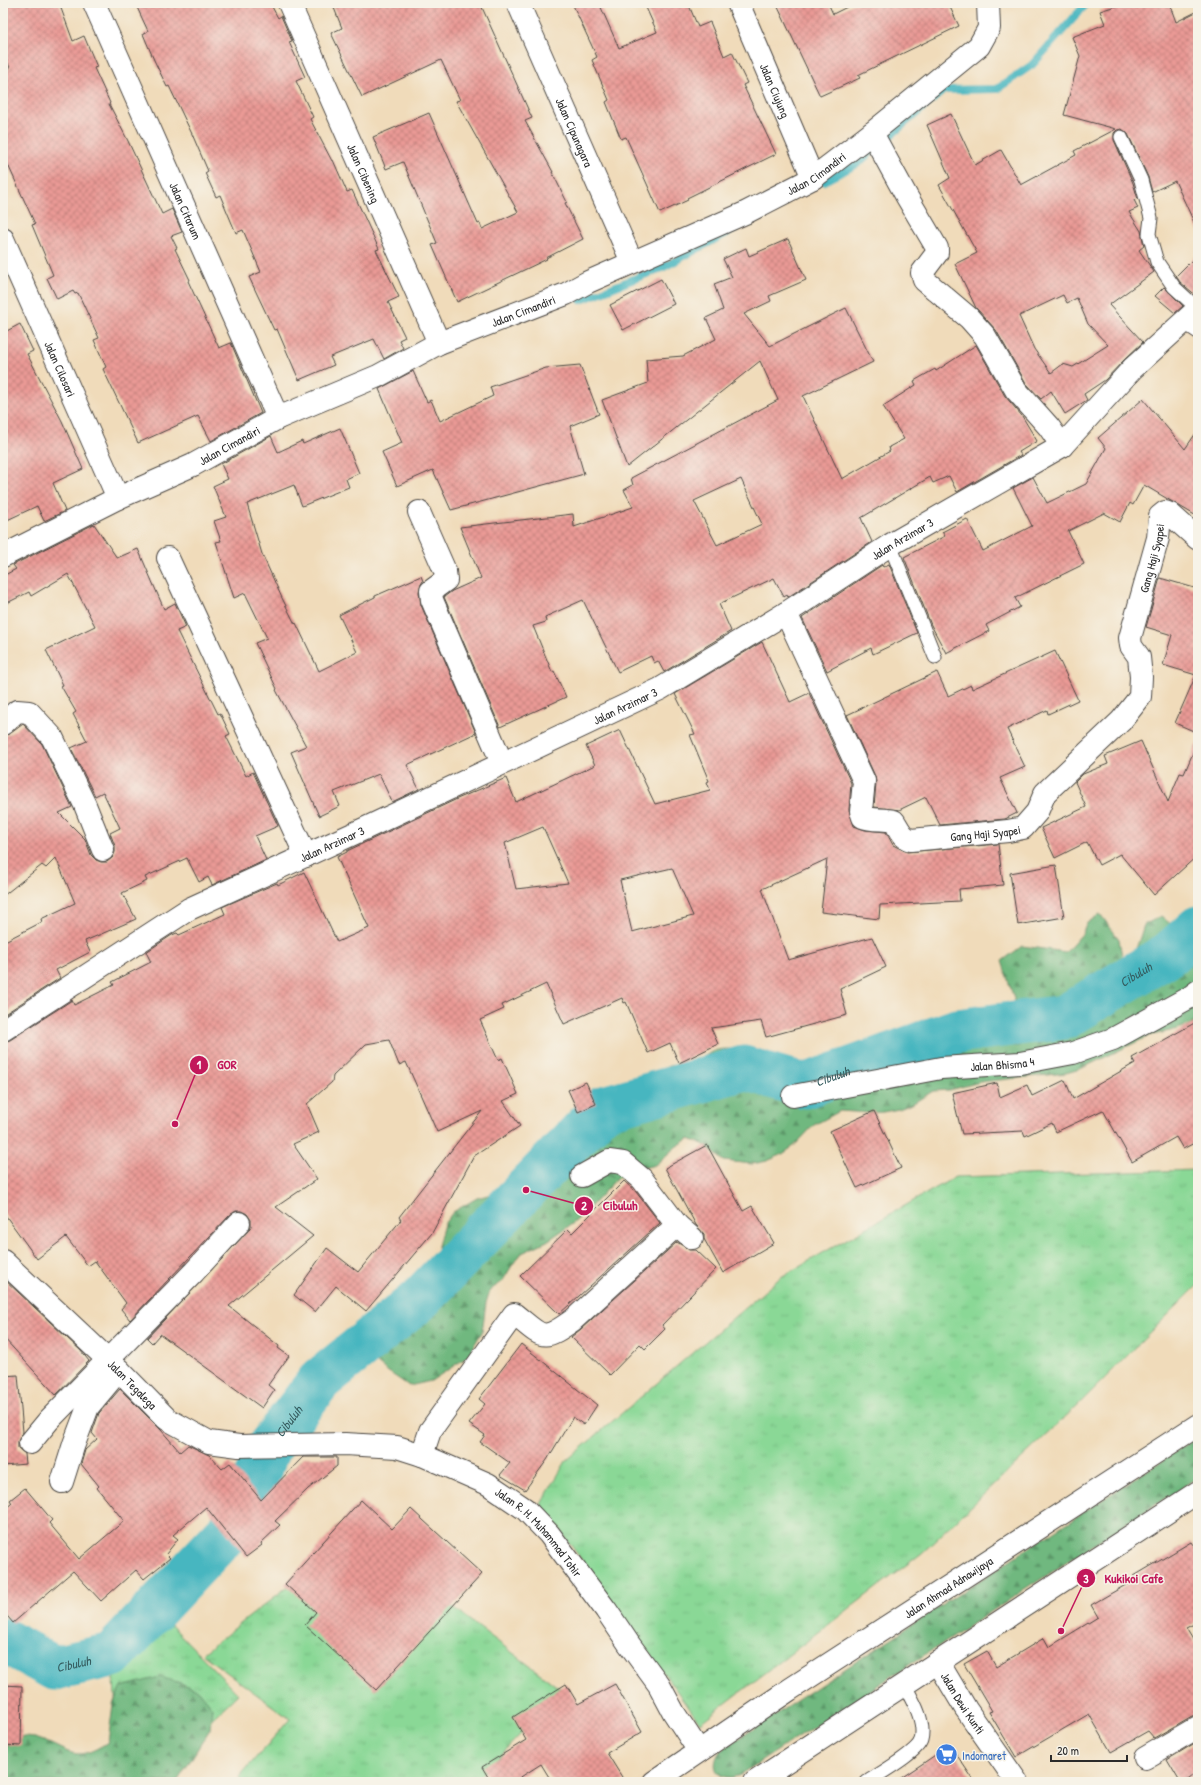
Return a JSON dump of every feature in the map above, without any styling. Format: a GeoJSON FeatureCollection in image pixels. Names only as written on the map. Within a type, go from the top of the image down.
{"type":"FeatureCollection","features":[{"type":"Feature","properties":{"kind":"street","name":"Jalan Citarum"},"geometry":{"type":"LineString","coordinates":[[94,3],[278,418]]}},
{"type":"Feature","properties":{"kind":"street","name":"Jalan Cibening"},"geometry":{"type":"LineString","coordinates":[[289,3],[439,343]]}},
{"type":"Feature","properties":{"kind":"street","name":"Jalan Cipunagara"},"geometry":{"type":"LineString","coordinates":[[518,3],[632,262]]}},
{"type":"Feature","properties":{"kind":"street","name":"Jalan Ciujung"},"geometry":{"type":"LineString","coordinates":[[738,3],[813,178]]}},
{"type":"Feature","properties":{"kind":"street","name":"Jalan Cimandiri"},"geometry":{"type":"LineString","coordinates":[[3,556],[118,498],[193,465],[278,418],[378,376],[439,343],[566,294],[632,262],[684,241],[738,216],[813,178],[875,137],[979,46],[989,28],[988,3]]}},
{"type":"Feature","properties":{"kind":"street"},"geometry":{"type":"LineString","coordinates":[[875,137],[907,197],[937,248],[937,253],[922,273],[924,280],[969,318],[985,336],[1016,390],[1049,426],[1062,446]]}},
{"type":"Feature","properties":{"kind":"street","name":"Jalan Cilosari"},"geometry":{"type":"LineString","coordinates":[[3,239],[118,498]]}},
{"type":"Feature","properties":{"kind":"street","name":"Jalan Arzimar 3"},"geometry":{"type":"LineString","coordinates":[[3,1030],[190,909],[306,856],[660,688],[786,612],[890,545],[1062,446],[1133,368],[1194,318]]}},
{"type":"Feature","properties":{"kind":"street"},"geometry":{"type":"LineString","coordinates":[[419,512],[445,572],[446,580],[431,591],[432,600],[502,763]]}},
{"type":"Feature","properties":{"kind":"street","name":"Gang Haji Syapei"},"geometry":{"type":"LineString","coordinates":[[786,612],[864,781],[861,811],[863,817],[870,820],[887,819],[894,821],[902,835],[911,840],[1008,831],[1023,828],[1037,812],[1045,793],[1121,721],[1140,697],[1141,677],[1139,657],[1131,646],[1130,638],[1158,538],[1160,516],[1165,512],[1170,514],[1198,539]]}},
{"type":"Feature","properties":{"kind":"street"},"geometry":{"type":"LineString","coordinates":[[168,558],[306,856]]}},
{"type":"Feature","properties":{"kind":"street"},"geometry":{"type":"LineString","coordinates":[[3,724],[17,711],[28,712],[52,737],[85,805],[103,850]]}},
{"type":"Feature","properties":{"kind":"street","name":"Jalan Bhisma 4"},"geometry":{"type":"LineString","coordinates":[[793,1096],[942,1068],[1020,1063],[1073,1053],[1113,1038],[1190,997],[1198,991]]}},
{"type":"Feature","properties":{"kind":"street"},"geometry":{"type":"LineString","coordinates":[[422,1455],[430,1431],[514,1314],[540,1334],[548,1336],[573,1320],[685,1232],[642,1179],[624,1163],[609,1161],[582,1176]]}},
{"type":"Feature","properties":{"kind":"street"},"geometry":{"type":"LineString","coordinates":[[30,1443],[49,1420],[113,1365],[239,1223]]}},
{"type":"Feature","properties":{"kind":"street","name":"Jalan Tegalega"},"geometry":{"type":"LineString","coordinates":[[3,1261],[113,1365],[167,1419],[209,1442],[239,1446],[292,1446]]}},
{"type":"Feature","properties":{"kind":"street"},"geometry":{"type":"LineString","coordinates":[[62,1482],[88,1407],[113,1365]]}},
{"type":"Feature","properties":{"kind":"street","name":"Jalan Ahmad Adnawijaya"},"geometry":{"type":"LineString","coordinates":[[654,1782],[789,1690],[1198,1425]]}},
{"type":"Feature","properties":{"kind":"street","name":"Jalan R. H. Muhammad Tohir"},"geometry":{"type":"LineString","coordinates":[[292,1446],[374,1445],[398,1447],[422,1455],[488,1484],[524,1509],[549,1534],[606,1610],[659,1685],[674,1713],[699,1751]]}},
{"type":"Feature","properties":{"kind":"street"},"geometry":{"type":"LineString","coordinates":[[770,1778],[904,1684],[1198,1492]]}},
{"type":"Feature","properties":{"kind":"street","name":"Jalan Dewi Kunti"},"geometry":{"type":"LineString","coordinates":[[938,1662],[970,1716],[1017,1782]]}},
{"type":"Feature","properties":{"kind":"street"},"geometry":{"type":"LineString","coordinates":[[1145,1758],[1198,1727]]}},
{"type":"Feature","properties":{"kind":"lane"},"geometry":{"type":"LineString","coordinates":[[1121,137],[1141,180],[1151,218],[1149,234],[1157,262],[1194,318]]}},
{"type":"Feature","properties":{"kind":"lane"},"geometry":{"type":"LineString","coordinates":[[890,545],[935,657]]}},
{"type":"Feature","properties":{"kind":"lane"},"geometry":{"type":"LineString","coordinates":[[867,1782],[911,1752],[921,1741],[922,1728],[918,1711],[904,1684]]}},
{"type":"Feature","properties":{"kind":"green space"},"geometry":{"type":"Polygon","coordinates":[[[1198,908],[1198,1022],[1178,1029],[1149,1036],[1080,1069],[1066,1073],[980,1082],[950,1090],[933,1091],[912,1104],[899,1109],[883,1112],[869,1113],[840,1111],[814,1125],[794,1146],[781,1155],[767,1161],[752,1164],[724,1161],[703,1144],[689,1139],[677,1146],[655,1165],[627,1172],[615,1180],[584,1214],[572,1224],[547,1241],[522,1253],[502,1282],[490,1290],[486,1303],[482,1332],[467,1357],[431,1381],[409,1386],[378,1364],[363,1345],[369,1333],[390,1315],[406,1293],[434,1260],[444,1224],[453,1212],[477,1198],[502,1191],[520,1167],[531,1159],[557,1147],[578,1129],[609,1096],[633,1083],[669,1066],[698,1063],[708,1054],[722,1049],[740,1050],[745,1079],[780,1093],[807,1082],[905,1065],[903,1039],[931,1040],[953,1037],[979,1050],[1016,1032],[1011,1018],[1014,999],[1002,961],[1022,946],[1066,952],[1082,934],[1087,923],[1100,914],[1119,939],[1126,979],[1144,925],[1161,916],[1173,926],[1190,916],[1198,908]]]}},
{"type":"Feature","properties":{"kind":"green space"},"geometry":{"type":"Polygon","coordinates":[[[1198,1170],[1198,1285],[1082,1401],[922,1553],[700,1723],[541,1504],[566,1461],[781,1277],[955,1177],[1198,1170]]]}},
{"type":"Feature","properties":{"kind":"green space"},"geometry":{"type":"Polygon","coordinates":[[[1198,1437],[1198,1477],[740,1775],[727,1777],[718,1773],[715,1763],[720,1751],[1198,1437]]]}},
{"type":"Feature","properties":{"kind":"green space"},"geometry":{"type":"Polygon","coordinates":[[[343,1543],[369,1544],[563,1691],[474,1782],[242,1782],[239,1777],[290,1719],[202,1654],[343,1543]]]}},
{"type":"Feature","properties":{"kind":"green space"},"geometry":{"type":"Polygon","coordinates":[[[169,1623],[238,1694],[153,1775],[3,1782],[118,1749],[114,1679],[169,1623]]]}},
{"type":"Feature","properties":{"kind":"green space"},"geometry":{"type":"Polygon","coordinates":[[[160,1677],[181,1683],[199,1691],[212,1707],[210,1729],[177,1782],[3,1782],[3,1747],[16,1736],[35,1738],[71,1753],[86,1753],[96,1749],[108,1742],[113,1704],[121,1687],[160,1677]]]}},
{"type":"Feature","properties":{"kind":"building"},"geometry":{"type":"Polygon","coordinates":[[[3,3],[59,3],[73,41],[84,36],[97,67],[94,68],[110,103],[109,104],[162,214],[172,209],[182,232],[171,236],[177,248],[175,249],[190,280],[188,281],[219,348],[231,343],[261,413],[211,441],[198,416],[138,443],[103,369],[106,367],[94,340],[99,338],[78,293],[75,294],[73,291],[57,299],[47,278],[53,275],[32,225],[35,224],[3,154],[3,71],[10,68],[3,51],[3,3]]]}},
{"type":"Feature","properties":{"kind":"building"},"geometry":{"type":"Polygon","coordinates":[[[135,3],[270,3],[278,18],[281,16],[292,41],[289,42],[305,77],[296,81],[313,117],[310,119],[332,161],[333,160],[347,192],[352,190],[379,249],[376,250],[399,297],[388,302],[405,337],[399,340],[403,348],[384,359],[374,339],[330,357],[334,365],[299,380],[277,329],[274,330],[249,277],[261,272],[243,230],[236,233],[220,195],[216,197],[205,173],[208,171],[192,134],[169,86],[167,87],[143,34],[148,31],[135,3]]]}},
{"type":"Feature","properties":{"kind":"building"},"geometry":{"type":"Polygon","coordinates":[[[332,3],[480,3],[532,118],[525,121],[553,172],[567,202],[565,203],[583,239],[546,258],[547,259],[457,302],[432,245],[437,243],[403,162],[386,169],[373,137],[429,113],[478,224],[480,223],[482,229],[518,212],[456,101],[460,100],[441,60],[362,97],[331,33],[342,28],[332,3]]]}},
{"type":"Feature","properties":{"kind":"building"},"geometry":{"type":"Polygon","coordinates":[[[572,3],[599,3],[619,48],[657,32],[644,3],[688,3],[698,27],[710,22],[724,56],[732,52],[747,83],[743,85],[776,154],[660,213],[626,137],[621,139],[606,102],[609,100],[592,60],[597,57],[572,3]]]}},
{"type":"Feature","properties":{"kind":"building"},"geometry":{"type":"Polygon","coordinates":[[[776,3],[828,3],[833,14],[855,3],[948,3],[959,26],[858,75],[860,78],[820,96],[776,3]]]}},
{"type":"Feature","properties":{"kind":"building"},"geometry":{"type":"Polygon","coordinates":[[[1125,3],[1169,3],[1176,22],[1198,11],[1198,231],[1175,181],[1152,192],[1148,177],[1128,134],[1122,129],[1117,130],[1114,133],[1114,140],[1133,183],[1138,199],[1134,200],[1138,208],[1129,212],[1141,231],[1144,246],[1139,250],[1154,272],[1109,305],[1143,342],[1105,380],[1084,394],[1087,400],[1065,414],[1051,391],[1041,399],[1026,383],[996,330],[976,308],[955,264],[977,253],[939,185],[950,178],[927,125],[951,114],[975,165],[1001,150],[1021,185],[1076,155],[1074,151],[1116,129],[1064,115],[1080,56],[1072,37],[1105,24],[1100,11],[1125,3]],[[1063,295],[1019,316],[1034,349],[1051,373],[1063,364],[1073,367],[1108,345],[1088,324],[1077,298],[1067,303],[1063,295]]]}},
{"type":"Feature","properties":{"kind":"building"},"geometry":{"type":"Polygon","coordinates":[[[788,239],[806,280],[769,296],[771,301],[744,314],[770,346],[846,308],[873,362],[803,396],[842,479],[890,451],[889,447],[904,439],[883,406],[916,385],[914,381],[935,369],[936,371],[976,345],[1005,396],[1022,416],[1037,441],[1019,452],[1021,455],[957,492],[949,476],[933,483],[930,477],[861,518],[872,542],[788,597],[787,595],[784,597],[774,578],[719,604],[731,631],[664,672],[658,661],[654,663],[651,656],[618,672],[583,600],[545,617],[546,622],[533,626],[552,672],[554,671],[566,697],[500,727],[444,597],[452,591],[481,578],[460,527],[573,514],[574,527],[633,507],[624,490],[633,485],[631,478],[778,400],[760,361],[627,467],[602,400],[648,383],[646,359],[683,356],[716,339],[706,318],[723,310],[714,284],[732,277],[723,259],[746,248],[749,256],[788,239]],[[741,479],[694,501],[717,545],[762,524],[741,479]]]}},
{"type":"Feature","properties":{"kind":"building"},"geometry":{"type":"Polygon","coordinates":[[[1198,254],[1198,297],[1180,282],[1176,276],[1198,254]]]}},
{"type":"Feature","properties":{"kind":"building"},"geometry":{"type":"Polygon","coordinates":[[[661,279],[674,304],[623,330],[610,305],[661,279]]]}},
{"type":"Feature","properties":{"kind":"building"},"geometry":{"type":"Polygon","coordinates":[[[1164,287],[1183,306],[1175,313],[1155,296],[1164,287]]]}},
{"type":"Feature","properties":{"kind":"building"},"geometry":{"type":"Polygon","coordinates":[[[20,324],[33,351],[27,354],[62,421],[83,469],[53,483],[65,511],[44,521],[37,506],[3,522],[3,333],[20,324]]]}},
{"type":"Feature","properties":{"kind":"building"},"geometry":{"type":"Polygon","coordinates":[[[580,365],[599,414],[570,426],[584,474],[451,510],[433,470],[397,486],[382,452],[402,443],[379,389],[413,371],[427,402],[431,400],[440,421],[493,396],[490,387],[546,368],[580,365]]]}},
{"type":"Feature","properties":{"kind":"building"},"geometry":{"type":"Polygon","coordinates":[[[1143,399],[1185,449],[1198,430],[1198,517],[1144,485],[1133,505],[1130,503],[1120,522],[1104,513],[1068,531],[1084,564],[1015,598],[1020,607],[986,625],[989,631],[946,653],[931,625],[904,557],[945,536],[942,532],[967,519],[983,551],[1032,526],[1013,488],[1033,477],[1047,503],[1086,484],[1106,448],[1098,438],[1143,399]]]}},
{"type":"Feature","properties":{"kind":"building"},"geometry":{"type":"Polygon","coordinates":[[[340,428],[359,473],[346,479],[349,487],[302,506],[294,485],[247,504],[262,554],[282,598],[319,671],[357,652],[339,615],[375,596],[421,576],[423,581],[419,592],[421,605],[476,733],[407,765],[419,789],[392,802],[379,774],[334,792],[340,806],[319,816],[291,752],[306,746],[276,690],[277,689],[255,643],[267,638],[245,593],[234,598],[216,542],[221,541],[214,521],[226,517],[213,486],[228,479],[221,464],[271,436],[278,452],[302,441],[303,444],[340,428]]]}},
{"type":"Feature","properties":{"kind":"building"},"geometry":{"type":"Polygon","coordinates":[[[94,524],[117,558],[138,549],[164,609],[175,603],[186,627],[177,631],[218,714],[220,713],[230,734],[226,736],[246,776],[253,772],[278,826],[255,836],[266,860],[212,885],[208,877],[199,882],[187,858],[145,877],[147,881],[122,893],[136,919],[85,941],[90,952],[56,970],[60,978],[3,1015],[3,942],[42,922],[41,919],[75,903],[56,858],[46,868],[42,865],[3,896],[3,736],[11,733],[23,724],[42,744],[72,807],[59,813],[85,839],[91,855],[96,860],[107,862],[113,857],[115,846],[110,833],[120,828],[103,792],[95,796],[71,748],[87,741],[73,714],[76,712],[61,686],[63,685],[46,650],[95,626],[68,574],[31,596],[29,592],[3,605],[3,576],[16,569],[13,565],[94,524]]]}},
{"type":"Feature","properties":{"kind":"building"},"geometry":{"type":"Polygon","coordinates":[[[889,564],[917,633],[873,654],[871,648],[827,671],[802,618],[882,565],[883,567],[889,564]]]}},
{"type":"Feature","properties":{"kind":"building"},"geometry":{"type":"Polygon","coordinates":[[[1160,578],[1198,589],[1198,733],[1175,723],[1196,675],[1163,665],[1172,635],[1146,627],[1160,578]]]}},
{"type":"Feature","properties":{"kind":"building"},"geometry":{"type":"Polygon","coordinates":[[[762,642],[790,702],[809,693],[851,783],[849,810],[854,826],[865,830],[886,832],[893,845],[907,852],[998,844],[1003,885],[959,889],[960,901],[880,905],[879,919],[821,912],[827,859],[762,889],[788,960],[872,937],[886,967],[840,989],[847,1015],[766,1037],[761,1021],[711,1028],[718,1044],[679,1063],[670,1043],[648,1053],[626,1002],[624,1003],[622,998],[564,1024],[546,984],[502,1005],[504,1009],[480,1020],[498,1060],[502,1058],[518,1094],[503,1101],[520,1126],[474,1156],[432,1233],[366,1311],[336,1286],[315,1312],[294,1295],[327,1248],[358,1272],[401,1220],[399,1217],[482,1111],[437,1132],[406,1062],[399,1065],[389,1040],[366,1044],[333,1076],[332,1082],[307,1104],[319,1132],[293,1144],[317,1179],[276,1207],[313,1236],[229,1306],[279,1346],[278,1348],[289,1356],[268,1385],[274,1390],[262,1408],[160,1334],[152,1343],[147,1338],[248,1231],[251,1226],[251,1220],[247,1214],[241,1211],[236,1211],[230,1215],[130,1320],[121,1309],[126,1303],[95,1261],[88,1266],[66,1237],[37,1259],[3,1212],[3,1042],[10,1040],[72,1000],[74,1005],[114,985],[112,982],[151,962],[146,952],[172,935],[177,933],[179,935],[225,914],[222,907],[277,883],[278,885],[304,872],[337,942],[369,928],[337,857],[457,799],[506,778],[516,802],[595,765],[586,746],[620,730],[655,804],[710,790],[707,782],[709,781],[690,735],[695,734],[675,694],[762,642]],[[543,827],[505,843],[516,889],[568,883],[543,827]],[[672,868],[620,880],[632,932],[693,916],[672,868]]]}},
{"type":"Feature","properties":{"kind":"building"},"geometry":{"type":"Polygon","coordinates":[[[1055,651],[1078,700],[1048,714],[1047,710],[1007,729],[1025,767],[1000,778],[1017,813],[1005,819],[940,825],[926,797],[899,810],[874,807],[875,776],[847,715],[937,672],[948,696],[971,685],[972,689],[1055,651]]]}},
{"type":"Feature","properties":{"kind":"building"},"geometry":{"type":"Polygon","coordinates":[[[1141,741],[1168,802],[1180,773],[1184,774],[1198,741],[1198,855],[1154,895],[1120,854],[1099,865],[1087,842],[1055,858],[1041,828],[1086,807],[1075,782],[1083,774],[1108,764],[1105,756],[1141,741]]]}},
{"type":"Feature","properties":{"kind":"building"},"geometry":{"type":"Polygon","coordinates":[[[1056,865],[1064,917],[1018,925],[1010,873],[1056,865]]]}},
{"type":"Feature","properties":{"kind":"building"},"geometry":{"type":"Polygon","coordinates":[[[1198,1021],[1198,1141],[1183,1149],[1176,1137],[1132,1162],[1103,1110],[1056,1132],[1052,1123],[1025,1136],[1023,1131],[962,1134],[952,1093],[997,1083],[1000,1097],[1027,1085],[1032,1096],[1065,1080],[1073,1099],[1135,1063],[1132,1058],[1198,1021]]]}},
{"type":"Feature","properties":{"kind":"building"},"geometry":{"type":"Polygon","coordinates":[[[586,1082],[596,1104],[578,1112],[568,1090],[586,1082]]]}},
{"type":"Feature","properties":{"kind":"building"},"geometry":{"type":"Polygon","coordinates":[[[874,1111],[901,1168],[857,1188],[830,1131],[874,1111]]]}},
{"type":"Feature","properties":{"kind":"building"},"geometry":{"type":"Polygon","coordinates":[[[707,1145],[743,1211],[752,1206],[774,1243],[723,1273],[704,1239],[704,1234],[696,1225],[665,1168],[707,1145]]]}},
{"type":"Feature","properties":{"kind":"building"},"geometry":{"type":"Polygon","coordinates":[[[624,1181],[636,1192],[660,1223],[559,1314],[520,1276],[568,1229],[572,1233],[624,1181]]]}},
{"type":"Feature","properties":{"kind":"building"},"geometry":{"type":"Polygon","coordinates":[[[677,1242],[689,1250],[696,1250],[716,1269],[662,1325],[665,1329],[645,1349],[640,1344],[610,1375],[571,1337],[677,1242]]]}},
{"type":"Feature","properties":{"kind":"building"},"geometry":{"type":"Polygon","coordinates":[[[3,1278],[81,1351],[89,1361],[56,1395],[3,1337],[3,1278]]]}},
{"type":"Feature","properties":{"kind":"building"},"geometry":{"type":"Polygon","coordinates":[[[521,1344],[597,1405],[584,1425],[573,1417],[547,1460],[525,1490],[500,1475],[510,1463],[480,1442],[485,1435],[469,1424],[485,1404],[479,1399],[521,1344]]]}},
{"type":"Feature","properties":{"kind":"building"},"geometry":{"type":"Polygon","coordinates":[[[18,1375],[23,1432],[18,1441],[18,1448],[25,1454],[26,1464],[3,1466],[3,1376],[18,1375]]]}},
{"type":"Feature","properties":{"kind":"building"},"geometry":{"type":"Polygon","coordinates":[[[120,1389],[161,1430],[180,1452],[188,1445],[209,1455],[222,1469],[230,1463],[261,1500],[303,1457],[337,1457],[337,1466],[308,1489],[275,1521],[280,1525],[261,1543],[262,1545],[246,1557],[206,1507],[173,1535],[178,1539],[166,1554],[170,1558],[144,1579],[136,1570],[101,1601],[73,1571],[13,1623],[3,1611],[3,1511],[12,1503],[10,1500],[25,1488],[52,1520],[49,1523],[79,1559],[124,1521],[97,1488],[99,1486],[81,1464],[85,1450],[97,1439],[92,1433],[99,1413],[120,1389]]]}},
{"type":"Feature","properties":{"kind":"building"},"geometry":{"type":"Polygon","coordinates":[[[361,1500],[392,1529],[411,1509],[482,1574],[376,1690],[305,1625],[316,1612],[285,1584],[361,1500]]]}},
{"type":"Feature","properties":{"kind":"building"},"geometry":{"type":"Polygon","coordinates":[[[1191,1542],[1198,1552],[1198,1622],[1186,1628],[1198,1648],[1198,1715],[1192,1716],[1154,1738],[1148,1731],[1111,1752],[1089,1714],[1016,1757],[989,1712],[992,1711],[964,1664],[987,1651],[996,1667],[1044,1638],[1049,1647],[1098,1617],[1091,1605],[1136,1579],[1134,1576],[1191,1542]]]}},
{"type":"Feature","properties":{"kind":"building"},"geometry":{"type":"Polygon","coordinates":[[[566,1684],[578,1704],[615,1684],[642,1732],[607,1753],[625,1782],[552,1782],[541,1764],[513,1782],[491,1782],[482,1767],[526,1740],[513,1717],[566,1684]]]}},
{"type":"Feature","properties":{"kind":"building"},"geometry":{"type":"Polygon","coordinates":[[[3,1685],[22,1686],[21,1746],[3,1745],[3,1685]]]}},
{"type":"Feature","properties":{"kind":"building"},"geometry":{"type":"Polygon","coordinates":[[[1198,1741],[1198,1771],[1184,1782],[1180,1782],[1167,1760],[1198,1741]]]}},
{"type":"Feature","properties":{"kind":"building","name":"Indomaret"},"geometry":{"type":"Polygon","coordinates":[[[950,1745],[975,1782],[895,1782],[922,1764],[950,1745]]]}},
{"type":"Feature","properties":{"kind":"waterway"},"geometry":{"type":"LineString","coordinates":[[824,181],[857,164],[944,90],[997,89],[1032,65],[1087,3]]}},
{"type":"Feature","properties":{"kind":"waterway"},"geometry":{"type":"LineString","coordinates":[[581,300],[664,267],[736,228]]}},
{"type":"Feature","properties":{"kind":"waterway","name":"Cibuluh"},"geometry":{"type":"LineString","coordinates":[[3,1640],[54,1668],[112,1655],[237,1522],[269,1447],[320,1380],[418,1301],[604,1108],[744,1068],[805,1086],[957,1031],[1065,1017],[1169,954],[1198,928]]}},
{"type":"Feature","properties":{"kind":"place","name":"GOR"},"geometry":{"type":"Point","coordinates":[175,1124]}},
{"type":"Feature","properties":{"kind":"place","name":"Cibuluh"},"geometry":{"type":"Point","coordinates":[526,1190]}},
{"type":"Feature","properties":{"kind":"place","name":"Kukikoi Cafe"},"geometry":{"type":"Point","coordinates":[1061,1631]}},
{"type":"Feature","properties":{"kind":"place","name":"Indomaret"},"geometry":{"type":"Point","coordinates":[946,1755]}}]}
